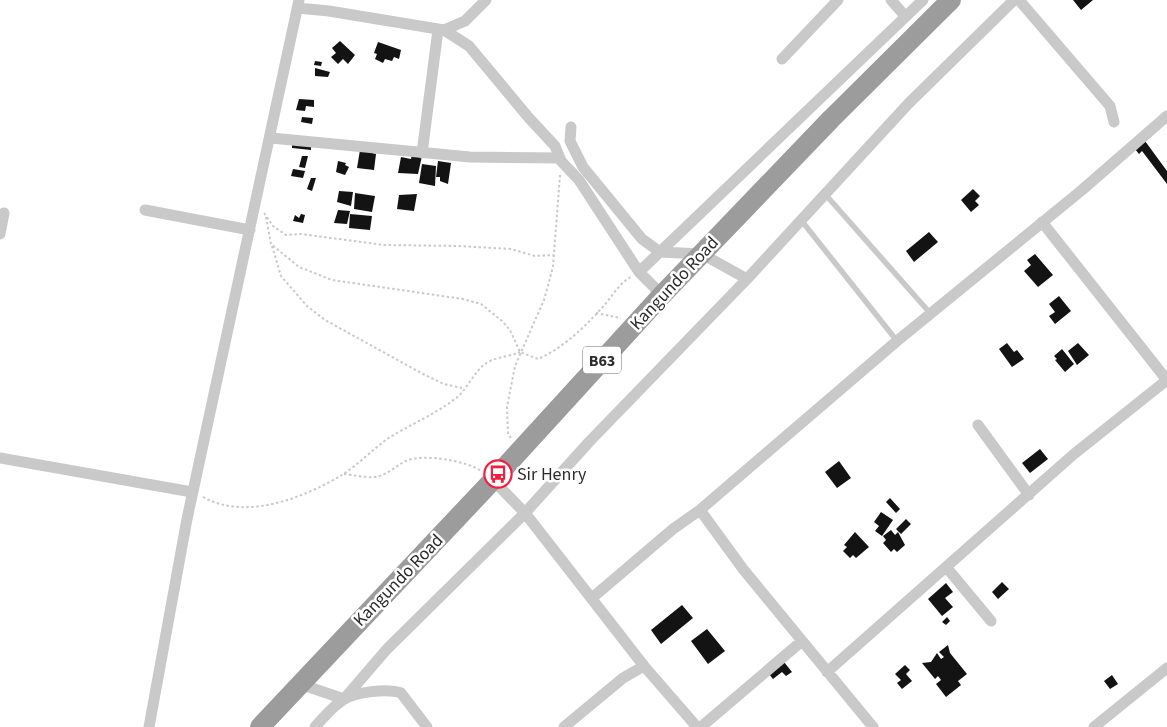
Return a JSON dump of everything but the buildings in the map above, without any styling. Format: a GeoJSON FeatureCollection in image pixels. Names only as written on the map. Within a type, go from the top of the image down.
{"type":"FeatureCollection","features":[{"type":"Feature","properties":{"kind":"highway","name":"Kangundo Road"},"geometry":{"type":"LineString","coordinates":[[260,727],[520,451],[662,295],[838,112],[951,0]]}},
{"type":"Feature","properties":{"kind":"street"},"geometry":{"type":"LineString","coordinates":[[441,30],[464,21],[486,0]]}},
{"type":"Feature","properties":{"kind":"street"},"geometry":{"type":"LineString","coordinates":[[782,59],[838,0]]}},
{"type":"Feature","properties":{"kind":"street"},"geometry":{"type":"LineString","coordinates":[[891,0],[904,16]]}},
{"type":"Feature","properties":{"kind":"street"},"geometry":{"type":"LineString","coordinates":[[639,272],[922,0]]}},
{"type":"Feature","properties":{"kind":"street"},"geometry":{"type":"LineString","coordinates":[[317,726],[344,699],[387,649],[525,513],[588,442],[747,278],[909,103],[1014,0]]}},
{"type":"Feature","properties":{"kind":"street"},"geometry":{"type":"LineString","coordinates":[[1019,0],[1110,106],[1114,122]]}},
{"type":"Feature","properties":{"kind":"street"},"geometry":{"type":"LineString","coordinates":[[149,727],[192,492],[298,4],[441,30],[474,51],[554,146],[560,159],[579,180],[639,272],[662,295]]}},
{"type":"Feature","properties":{"kind":"street"},"geometry":{"type":"LineString","coordinates":[[422,154],[441,30]]}},
{"type":"Feature","properties":{"kind":"street"},"geometry":{"type":"LineString","coordinates":[[592,598],[673,529],[700,510],[896,341],[1042,222],[1167,116]]}},
{"type":"Feature","properties":{"kind":"street"},"geometry":{"type":"LineString","coordinates":[[571,127],[570,141],[583,167],[625,221],[642,239],[660,252],[702,254],[747,278]]}},
{"type":"Feature","properties":{"kind":"street"},"geometry":{"type":"LineString","coordinates":[[270,138],[470,158],[560,159]]}},
{"type":"Feature","properties":{"kind":"street"},"geometry":{"type":"LineString","coordinates":[[145,210],[250,230]]}},
{"type":"Feature","properties":{"kind":"street"},"geometry":{"type":"LineString","coordinates":[[0,234],[4,213]]}},
{"type":"Feature","properties":{"kind":"street"},"geometry":{"type":"LineString","coordinates":[[827,672],[1074,454],[1167,380],[1042,222]]}},
{"type":"Feature","properties":{"kind":"street"},"geometry":{"type":"LineString","coordinates":[[978,425],[1029,495]]}},
{"type":"Feature","properties":{"kind":"street"},"geometry":{"type":"LineString","coordinates":[[0,458],[192,492]]}},
{"type":"Feature","properties":{"kind":"street"},"geometry":{"type":"LineString","coordinates":[[493,480],[525,513],[644,666],[697,727]]}},
{"type":"Feature","properties":{"kind":"street"},"geometry":{"type":"LineString","coordinates":[[700,510],[743,569],[872,727]]}},
{"type":"Feature","properties":{"kind":"street"},"geometry":{"type":"LineString","coordinates":[[947,568],[991,620]]}},
{"type":"Feature","properties":{"kind":"street"},"geometry":{"type":"LineString","coordinates":[[701,727],[802,641]]}},
{"type":"Feature","properties":{"kind":"street"},"geometry":{"type":"LineString","coordinates":[[564,727],[623,678],[644,666]]}},
{"type":"Feature","properties":{"kind":"street"},"geometry":{"type":"LineString","coordinates":[[1094,727],[1167,668]]}},
{"type":"Feature","properties":{"kind":"street"},"geometry":{"type":"LineString","coordinates":[[300,684],[344,699],[370,692],[395,691],[401,693],[427,727]]}},
{"type":"Feature","properties":{"kind":"lane"},"geometry":{"type":"LineString","coordinates":[[825,194],[930,313]]}},
{"type":"Feature","properties":{"kind":"lane"},"geometry":{"type":"LineString","coordinates":[[800,220],[896,341]]}},
{"type":"Feature","properties":{"kind":"path"},"geometry":{"type":"LineString","coordinates":[[520,451],[508,434],[507,418],[515,366],[544,300],[554,255],[560,159]]}},
{"type":"Feature","properties":{"kind":"path"},"geometry":{"type":"LineString","coordinates":[[263,211],[273,226],[286,235],[301,234],[384,245],[511,249],[535,256],[554,255]]}},
{"type":"Feature","properties":{"kind":"path"},"geometry":{"type":"LineString","coordinates":[[266,217],[271,244],[281,276],[307,306],[326,320],[423,374],[452,387],[464,388]]}},
{"type":"Feature","properties":{"kind":"path"},"geometry":{"type":"LineString","coordinates":[[271,244],[299,267],[332,280],[463,299],[481,304],[510,330],[520,352]]}},
{"type":"Feature","properties":{"kind":"path"},"geometry":{"type":"LineString","coordinates":[[207,499],[219,504],[239,507],[261,506],[284,501],[344,474],[389,438],[457,398],[486,363],[520,352],[538,359],[551,353],[583,328],[625,281],[639,272]]}},
{"type":"Feature","properties":{"kind":"path"},"geometry":{"type":"LineString","coordinates":[[596,313],[637,322]]}},
{"type":"Feature","properties":{"kind":"path"},"geometry":{"type":"LineString","coordinates":[[344,474],[374,477],[395,469],[405,461],[416,457],[429,456],[474,465],[493,480]]}},
{"type":"Feature","properties":{"kind":"place","name":"Sir Henry"},"geometry":{"type":"Point","coordinates":[498,474]}}]}
